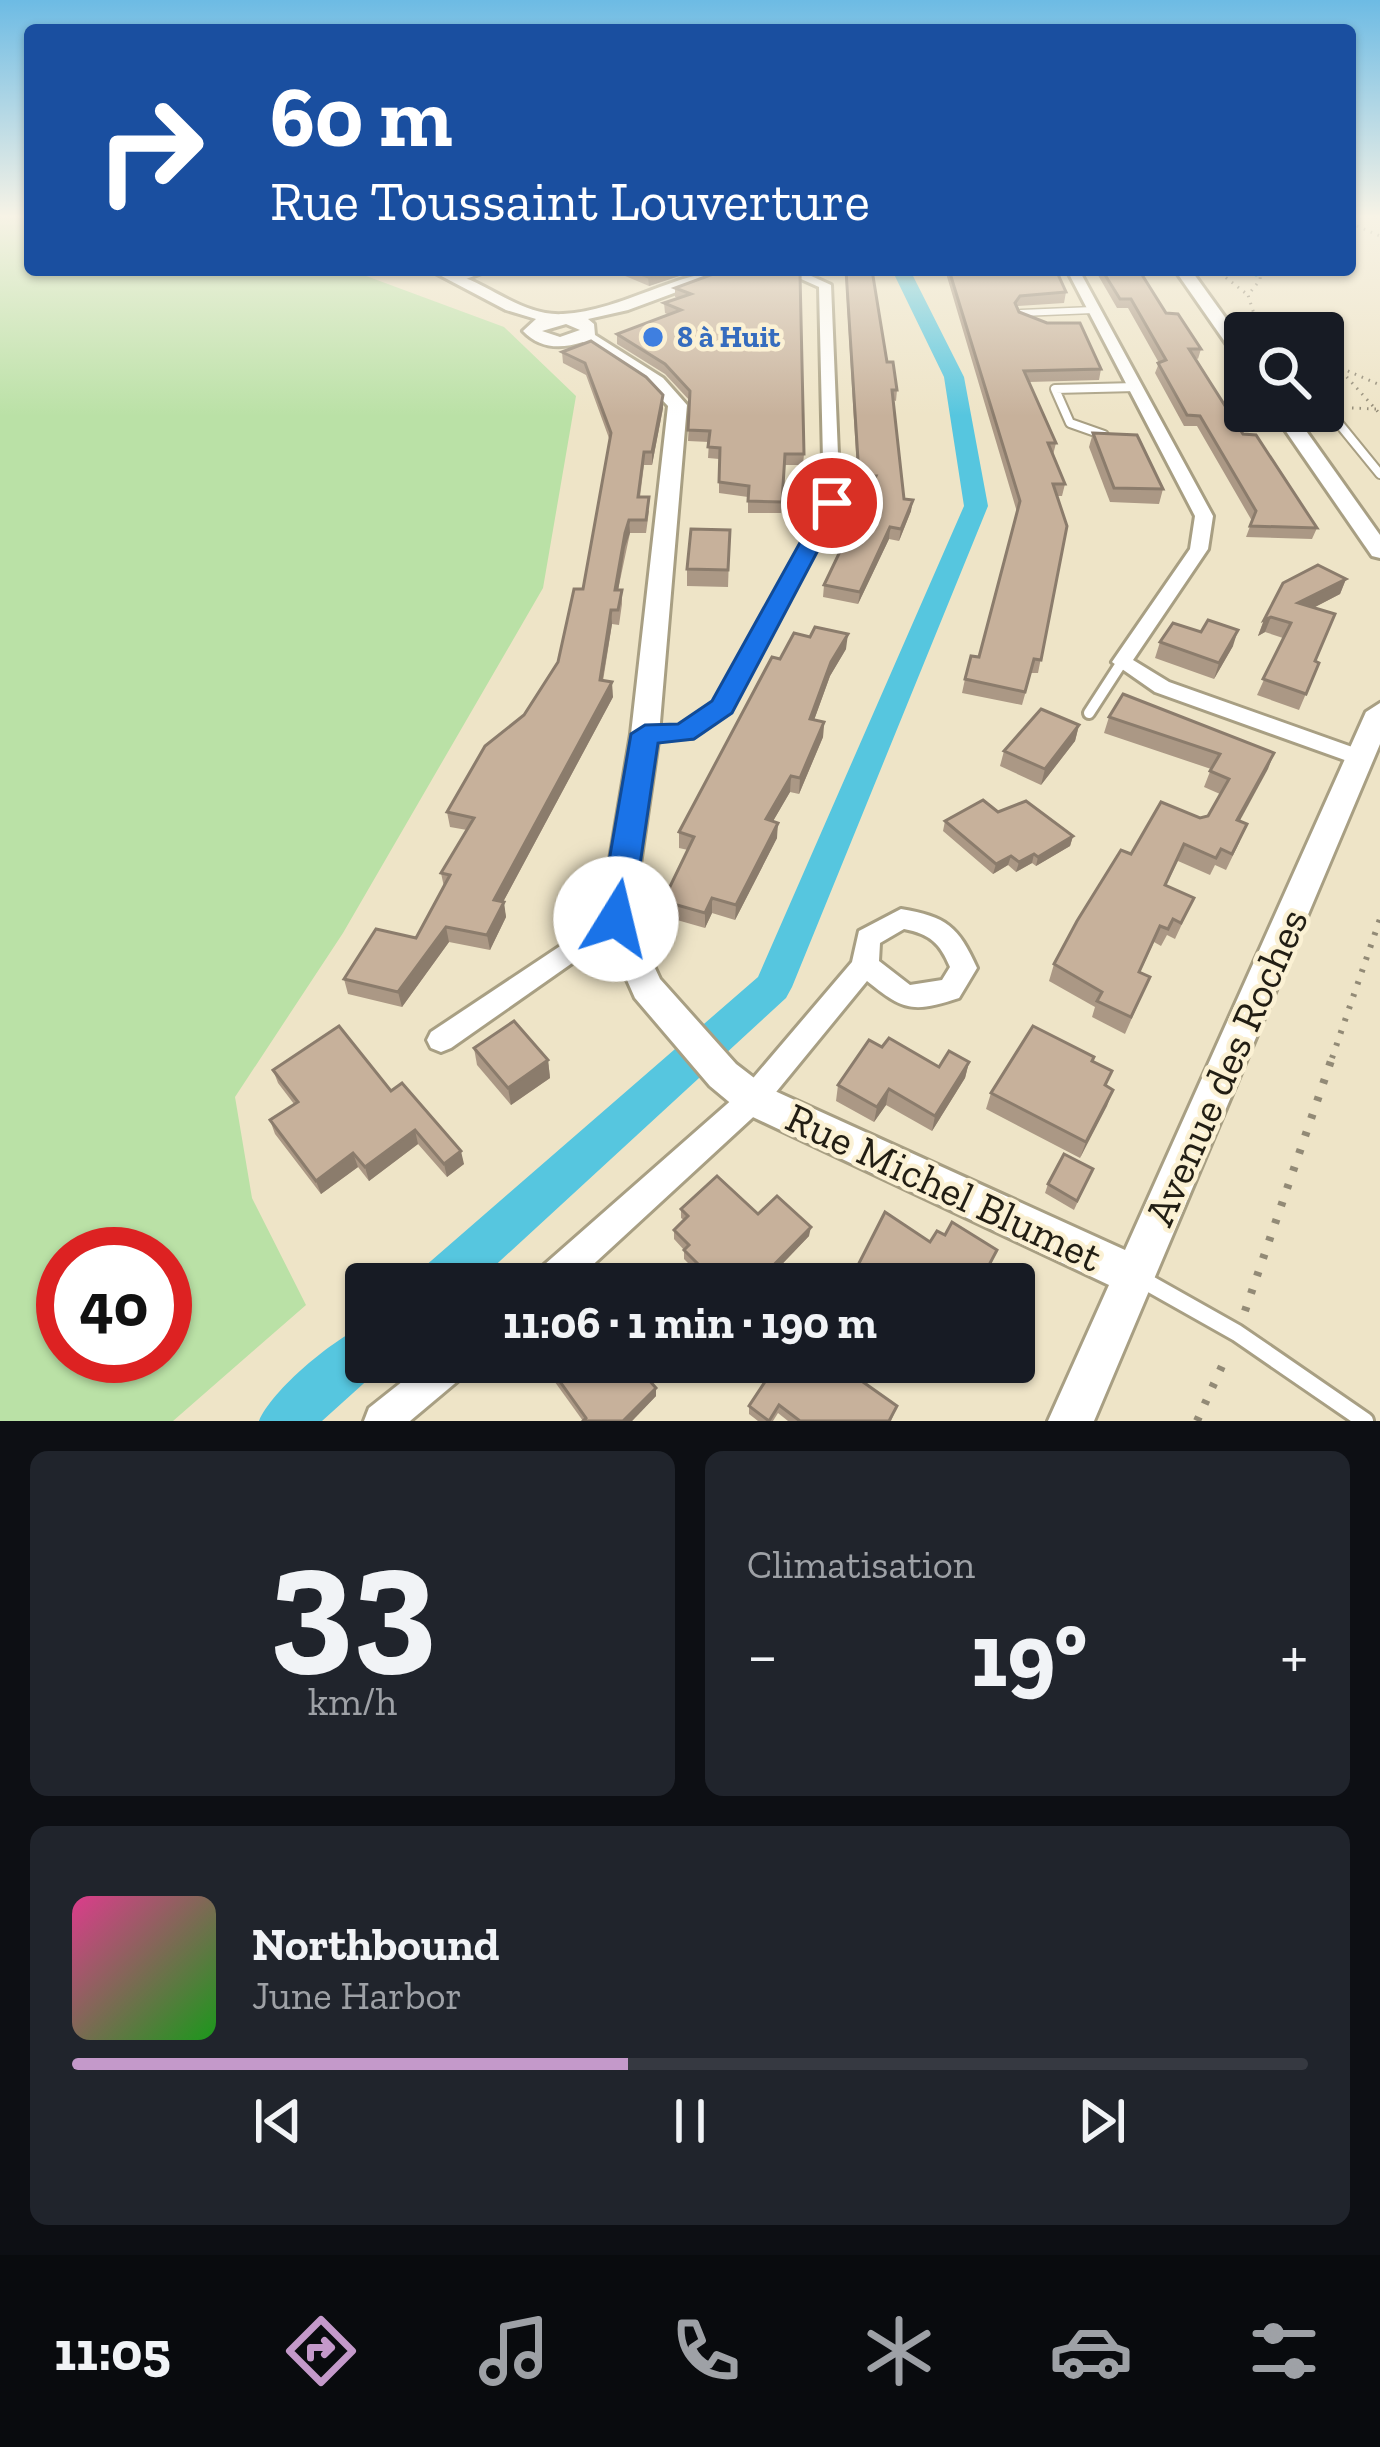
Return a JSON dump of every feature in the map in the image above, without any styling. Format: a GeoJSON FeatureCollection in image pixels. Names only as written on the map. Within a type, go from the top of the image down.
{"type":"FeatureCollection","features":[{"type":"Feature","properties":{"kind":"street"},"geometry":{"type":"LineString","coordinates":[[465,283],[587,339],[656,382],[678,405],[645,734],[616,919],[647,988],[738,1087]]}},
{"type":"Feature","properties":{"kind":"street"},"geometry":{"type":"LineString","coordinates":[[622,307],[587,339],[534,336],[552,321],[622,307],[690,283]]}},
{"type":"Feature","properties":{"kind":"street"},"geometry":{"type":"LineString","coordinates":[[645,734],[684,733],[723,706],[832,503],[825,286],[819,283]]}},
{"type":"Feature","properties":{"kind":"street"},"geometry":{"type":"LineString","coordinates":[[1077,283],[1093,321],[1136,387],[1149,436],[1204,516],[1199,549],[1122,662],[1162,688],[1361,758]]}},
{"type":"Feature","properties":{"kind":"street"},"geometry":{"type":"LineString","coordinates":[[1193,283],[1224,328]]}},
{"type":"Feature","properties":{"kind":"street"},"geometry":{"type":"LineString","coordinates":[[1297,432],[1380,551]]}},
{"type":"Feature","properties":{"kind":"street","name":"Avenue des Roches"},"geometry":{"type":"LineString","coordinates":[[1071,1421],[1380,712]]}},
{"type":"Feature","properties":{"kind":"street"},"geometry":{"type":"LineString","coordinates":[[441,1040],[616,919]]}},
{"type":"Feature","properties":{"kind":"street","name":"Rue Michel Blumet"},"geometry":{"type":"LineString","coordinates":[[568,1263],[738,1087],[865,965]]}},
{"type":"Feature","properties":{"kind":"street","name":"Rue Michel Blumet"},"geometry":{"type":"LineString","coordinates":[[738,1087],[1135,1276]]}},
{"type":"Feature","properties":{"kind":"street"},"geometry":{"type":"LineString","coordinates":[[382,1421],[428,1383]]}},
{"type":"Feature","properties":{"kind":"lane"},"geometry":{"type":"LineString","coordinates":[[1046,326],[1024,320],[1022,313],[1093,321]]}},
{"type":"Feature","properties":{"kind":"lane"},"geometry":{"type":"LineString","coordinates":[[1119,436],[1078,433],[1069,426],[1054,389],[1136,387]]}},
{"type":"Feature","properties":{"kind":"lane"},"geometry":{"type":"LineString","coordinates":[[1344,430],[1380,474]]}},
{"type":"Feature","properties":{"kind":"lane"},"geometry":{"type":"LineString","coordinates":[[1089,713],[1122,662]]}},
{"type":"Feature","properties":{"kind":"lane"},"geometry":{"type":"LineString","coordinates":[[1135,1276],[1237,1333],[1365,1421]]}},
{"type":"Feature","properties":{"kind":"path"},"geometry":{"type":"LineString","coordinates":[[1233,283],[1248,295],[1253,312]]}},
{"type":"Feature","properties":{"kind":"path"},"geometry":{"type":"LineString","coordinates":[[1248,295],[1257,283]]}},
{"type":"Feature","properties":{"kind":"path"},"geometry":{"type":"LineString","coordinates":[[1344,369],[1380,385]]}},
{"type":"Feature","properties":{"kind":"path"},"geometry":{"type":"LineString","coordinates":[[1344,374],[1380,414]]}},
{"type":"Feature","properties":{"kind":"path"},"geometry":{"type":"LineString","coordinates":[[1197,1421],[1237,1333],[1380,919]]}},
{"type":"Feature","properties":{"kind":"green space"},"geometry":{"type":"Polygon","coordinates":[[[0,283],[386,283],[504,327],[576,396],[543,588],[343,933],[235,1097],[252,1198],[306,1305],[173,1421],[0,1421],[0,283]]]}},
{"type":"Feature","properties":{"kind":"building"},"geometry":{"type":"Polygon","coordinates":[[[688,283],[800,283],[804,454],[785,454],[782,502],[748,501],[749,486],[719,482],[720,448],[708,447],[710,431],[688,430],[690,391],[665,364],[617,334],[681,310],[664,303],[691,294],[675,288],[688,283]]]}},
{"type":"Feature","properties":{"kind":"building"},"geometry":{"type":"Polygon","coordinates":[[[847,283],[874,283],[887,362],[893,362],[897,390],[892,390],[904,499],[913,500],[901,529],[890,527],[860,592],[824,585],[876,476],[859,476],[847,283]]]}},
{"type":"Feature","properties":{"kind":"building"},"geometry":{"type":"Polygon","coordinates":[[[953,283],[1062,283],[1066,292],[1020,296],[1015,303],[1019,312],[1047,323],[1080,323],[1101,369],[1024,371],[1056,443],[1048,443],[1065,484],[1053,484],[1067,526],[1041,660],[1034,659],[1025,692],[965,679],[971,656],[979,657],[1020,501],[953,283]]]}},
{"type":"Feature","properties":{"kind":"building"},"geometry":{"type":"Polygon","coordinates":[[[1110,283],[1147,283],[1166,313],[1178,314],[1201,349],[1189,349],[1224,404],[1224,432],[1256,435],[1317,528],[1250,526],[1256,511],[1200,416],[1187,415],[1158,363],[1166,360],[1131,299],[1120,299],[1110,283]]]}},
{"type":"Feature","properties":{"kind":"building"},"geometry":{"type":"Polygon","coordinates":[[[591,341],[646,377],[663,395],[652,452],[644,452],[638,497],[649,497],[646,520],[629,520],[615,590],[622,590],[618,610],[611,610],[600,680],[612,682],[494,900],[504,902],[487,935],[446,927],[398,992],[344,979],[376,929],[416,938],[450,875],[441,873],[474,818],[447,812],[485,746],[524,715],[558,662],[574,589],[583,589],[611,433],[585,363],[562,352],[591,341]]]}},
{"type":"Feature","properties":{"kind":"building"},"geometry":{"type":"Polygon","coordinates":[[[1093,433],[1137,435],[1163,489],[1114,488],[1093,433]]]}},
{"type":"Feature","properties":{"kind":"building"},"geometry":{"type":"Polygon","coordinates":[[[691,529],[730,530],[728,570],[687,569],[691,529]]]}},
{"type":"Feature","properties":{"kind":"building"},"geometry":{"type":"Polygon","coordinates":[[[1318,565],[1346,579],[1298,603],[1335,614],[1306,694],[1263,679],[1291,623],[1271,617],[1264,620],[1283,583],[1318,565]]]}},
{"type":"Feature","properties":{"kind":"building"},"geometry":{"type":"Polygon","coordinates":[[[1208,620],[1238,630],[1219,663],[1160,642],[1173,623],[1201,632],[1208,620]]]}},
{"type":"Feature","properties":{"kind":"building"},"geometry":{"type":"Polygon","coordinates":[[[815,627],[848,634],[831,662],[810,719],[824,722],[800,778],[791,776],[766,819],[778,823],[736,905],[712,898],[705,913],[663,901],[694,837],[679,832],[772,657],[780,659],[794,633],[810,637],[815,627]]]}},
{"type":"Feature","properties":{"kind":"building"},"geometry":{"type":"Polygon","coordinates":[[[1123,694],[1274,753],[1237,820],[1247,824],[1232,854],[1221,849],[1216,858],[1184,844],[1165,885],[1194,898],[1181,923],[1173,919],[1168,929],[1160,926],[1139,972],[1150,977],[1131,1017],[1097,1001],[1102,992],[1054,964],[1121,850],[1131,854],[1161,802],[1200,818],[1208,816],[1229,779],[1210,771],[1220,754],[1109,717],[1123,694]]]}},
{"type":"Feature","properties":{"kind":"building"},"geometry":{"type":"Polygon","coordinates":[[[1041,709],[1079,725],[1045,769],[1004,751],[1041,709]]]}},
{"type":"Feature","properties":{"kind":"building"},"geometry":{"type":"Polygon","coordinates":[[[983,800],[998,812],[1026,801],[1073,836],[1038,857],[1034,854],[1019,862],[1011,856],[996,864],[945,821],[983,800]]]}},
{"type":"Feature","properties":{"kind":"building"},"geometry":{"type":"Polygon","coordinates":[[[514,1021],[548,1060],[508,1088],[474,1048],[514,1021]]]}},
{"type":"Feature","properties":{"kind":"building"},"geometry":{"type":"Polygon","coordinates":[[[339,1026],[391,1091],[402,1083],[461,1151],[444,1164],[415,1130],[365,1167],[353,1153],[316,1181],[270,1120],[298,1102],[273,1070],[339,1026]]]}},
{"type":"Feature","properties":{"kind":"building"},"geometry":{"type":"Polygon","coordinates":[[[1033,1026],[1112,1071],[1105,1085],[1113,1090],[1086,1142],[991,1093],[1033,1026]]]}},
{"type":"Feature","properties":{"kind":"building"},"geometry":{"type":"Polygon","coordinates":[[[889,1038],[939,1067],[949,1051],[969,1062],[935,1116],[889,1089],[877,1107],[838,1085],[869,1040],[882,1047],[889,1038]]]}},
{"type":"Feature","properties":{"kind":"building"},"geometry":{"type":"Polygon","coordinates":[[[1064,1154],[1093,1169],[1077,1201],[1048,1184],[1064,1154]]]}},
{"type":"Feature","properties":{"kind":"building"},"geometry":{"type":"Polygon","coordinates":[[[717,1176],[758,1214],[777,1196],[811,1227],[776,1263],[697,1263],[684,1250],[689,1245],[674,1230],[688,1216],[681,1209],[717,1176]]]}},
{"type":"Feature","properties":{"kind":"building"},"geometry":{"type":"Polygon","coordinates":[[[885,1212],[930,1242],[937,1231],[945,1235],[952,1222],[997,1250],[990,1263],[859,1263],[885,1212]]]}},
{"type":"Feature","properties":{"kind":"building"},"geometry":{"type":"Polygon","coordinates":[[[561,1383],[652,1383],[656,1388],[623,1421],[583,1421],[586,1418],[561,1383]]]}},
{"type":"Feature","properties":{"kind":"building"},"geometry":{"type":"Polygon","coordinates":[[[764,1383],[864,1383],[897,1406],[889,1421],[800,1421],[779,1405],[769,1421],[749,1406],[764,1383]]]}},
{"type":"Feature","properties":{"kind":"waterway"},"geometry":{"type":"LineString","coordinates":[[464,1263],[773,987],[976,506],[954,377],[908,283]]}},
{"type":"Feature","properties":{"kind":"waterway"},"geometry":{"type":"LineString","coordinates":[[284,1421],[345,1367]]}},
{"type":"Feature","properties":{"kind":"place","name":"8 à Huit"},"geometry":{"type":"Point","coordinates":[653,337]}},
{"type":"Feature","properties":{"kind":"route"},"geometry":{"type":"LineString","coordinates":[[616,919],[645,734],[684,733],[723,706],[832,503]]}}]}
